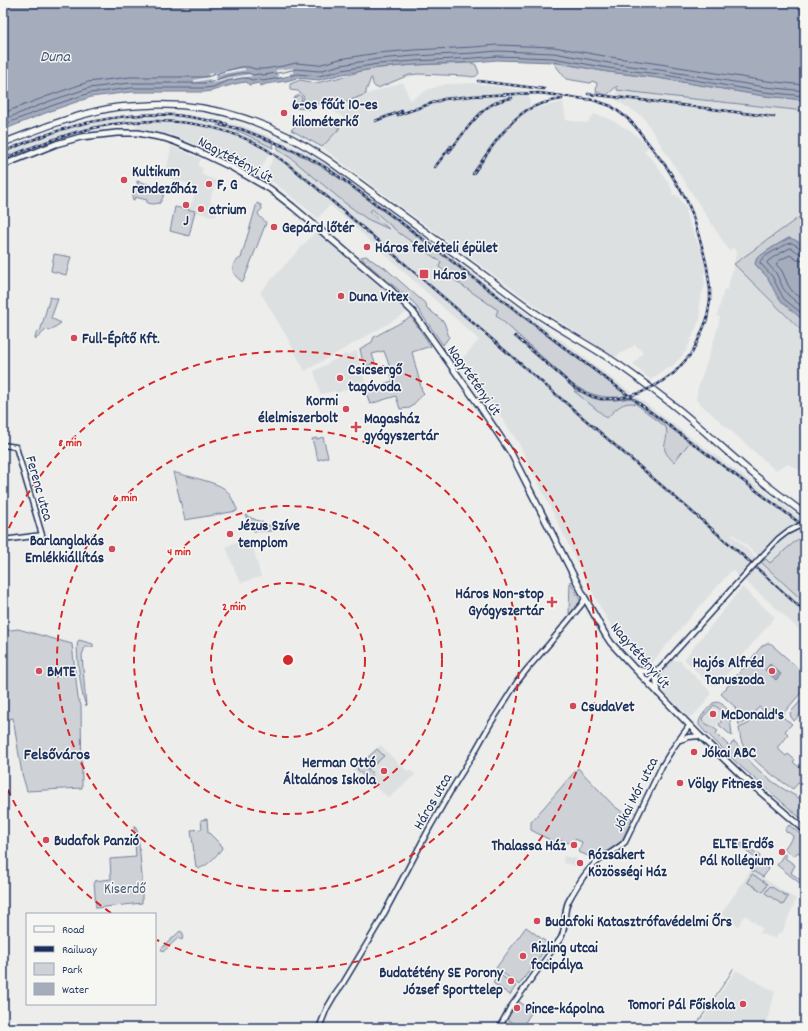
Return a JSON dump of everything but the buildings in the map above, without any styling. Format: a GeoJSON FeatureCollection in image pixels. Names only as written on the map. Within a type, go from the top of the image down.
{"type":"FeatureCollection","features":[{"type":"Feature","properties":{"kind":"main road"},"geometry":{"type":"LineString","coordinates":[[3,143],[69,118],[114,108],[165,105],[215,110],[247,119],[287,136],[328,160],[534,312],[591,347],[654,390],[694,422],[765,484],[805,514]]}},
{"type":"Feature","properties":{"kind":"main road","name":"Nagytétényi út"},"geometry":{"type":"LineString","coordinates":[[3,165],[70,139],[103,134],[138,133],[164,138],[195,150],[242,173],[276,193],[385,284],[413,312],[511,452],[585,598],[611,643],[689,726],[743,777],[805,830]]}},
{"type":"Feature","properties":{"kind":"main road"},"geometry":{"type":"LineString","coordinates":[[634,668],[645,672],[658,670]]}},
{"type":"Feature","properties":{"kind":"main road"},"geometry":{"type":"LineString","coordinates":[[658,670],[656,676],[658,694]]}},
{"type":"Feature","properties":{"kind":"street","name":"Ferenc utca"},"geometry":{"type":"LineString","coordinates":[[3,445],[16,447],[42,535],[3,540]]}},
{"type":"Feature","properties":{"kind":"street"},"geometry":{"type":"LineString","coordinates":[[648,682],[778,539],[787,532],[805,523]]}},
{"type":"Feature","properties":{"kind":"street","name":"Háros utca"},"geometry":{"type":"LineString","coordinates":[[319,1028],[327,1008],[378,926],[430,827],[482,737],[521,677],[582,604],[585,598]]}},
{"type":"Feature","properties":{"kind":"street","name":"Jókai Mór utca"},"geometry":{"type":"LineString","coordinates":[[499,1028],[510,1008],[561,938],[565,929],[565,912],[568,902],[591,867],[625,842],[660,770],[689,726]]}},
{"type":"Feature","properties":{"kind":"street"},"geometry":{"type":"LineString","coordinates":[[680,740],[687,737],[700,736]]}},
{"type":"Feature","properties":{"kind":"shaded area"},"geometry":{"type":"Polygon","coordinates":[[[403,82],[410,100],[429,89],[446,84],[473,83],[529,91],[530,110],[563,102],[566,120],[587,123],[594,114],[605,117],[635,134],[649,146],[644,152],[654,161],[671,187],[673,195],[677,195],[688,210],[685,212],[702,253],[706,269],[704,275],[705,285],[699,304],[701,317],[686,351],[671,368],[666,368],[651,380],[633,365],[643,352],[635,345],[615,357],[543,311],[322,147],[340,128],[343,117],[328,108],[333,101],[339,100],[348,102],[355,98],[403,82]]]}},
{"type":"Feature","properties":{"kind":"shaded area"},"geometry":{"type":"Polygon","coordinates":[[[617,90],[805,111],[805,213],[734,264],[736,252],[733,248],[729,251],[643,117],[616,100],[617,90]]]}},
{"type":"Feature","properties":{"kind":"shaded area"},"geometry":{"type":"Polygon","coordinates":[[[156,114],[218,120],[243,126],[274,138],[272,142],[242,130],[222,126],[241,132],[273,148],[258,177],[240,166],[190,142],[171,135],[134,128],[138,125],[130,122],[106,125],[71,133],[49,140],[3,159],[3,150],[46,133],[106,118],[156,114]]]}},
{"type":"Feature","properties":{"kind":"shaded area"},"geometry":{"type":"Polygon","coordinates":[[[280,140],[327,164],[805,521],[805,533],[770,564],[767,559],[763,560],[733,534],[732,535],[805,603],[805,635],[732,570],[649,666],[618,636],[604,614],[582,573],[518,442],[461,360],[479,340],[330,205],[318,218],[272,181],[271,183],[268,181],[269,180],[265,176],[278,150],[291,158],[367,219],[388,228],[370,212],[372,209],[399,233],[441,262],[439,267],[457,282],[499,310],[618,398],[624,396],[625,399],[618,401],[600,400],[575,391],[607,418],[615,409],[621,406],[631,402],[636,404],[666,427],[667,431],[664,448],[668,457],[674,462],[690,442],[560,346],[429,245],[340,179],[324,168],[278,145],[280,140]]]}},
{"type":"Feature","properties":{"kind":"shaded area"},"geometry":{"type":"Polygon","coordinates":[[[171,146],[201,159],[198,166],[203,168],[201,174],[217,181],[210,202],[219,205],[216,217],[195,212],[189,236],[170,231],[175,207],[182,208],[184,201],[192,203],[197,187],[164,176],[171,146]]]}},
{"type":"Feature","properties":{"kind":"shaded area"},"geometry":{"type":"Polygon","coordinates":[[[317,230],[387,288],[409,311],[305,371],[260,292],[317,230]]]}},
{"type":"Feature","properties":{"kind":"shaded area"},"geometry":{"type":"Polygon","coordinates":[[[734,264],[805,334],[805,474],[787,464],[775,470],[696,400],[697,391],[716,334],[720,317],[717,316],[724,289],[727,290],[734,264]]]}},
{"type":"Feature","properties":{"kind":"shaded area","name":"Csicsergő tagóvoda"},"geometry":{"type":"Polygon","coordinates":[[[357,351],[366,384],[336,393],[335,391],[322,394],[320,393],[314,371],[345,354],[348,355],[357,351]]]}},
{"type":"Feature","properties":{"kind":"shaded area"},"geometry":{"type":"Polygon","coordinates":[[[249,540],[249,543],[252,543],[261,577],[241,583],[226,547],[233,543],[249,540]]]}},
{"type":"Feature","properties":{"kind":"shaded area"},"geometry":{"type":"Polygon","coordinates":[[[742,587],[775,617],[718,685],[710,685],[684,659],[742,587]]]}},
{"type":"Feature","properties":{"kind":"shaded area"},"geometry":{"type":"Polygon","coordinates":[[[675,660],[680,661],[710,692],[710,696],[703,705],[694,715],[689,717],[660,688],[658,679],[659,674],[670,662],[675,660]]]}},
{"type":"Feature","properties":{"kind":"shaded area"},"geometry":{"type":"Polygon","coordinates":[[[713,705],[721,710],[720,712],[723,718],[714,729],[709,725],[708,726],[702,719],[713,705]]]}},
{"type":"Feature","properties":{"kind":"shaded area","name":"Herman Ottó Általános Iskola"},"geometry":{"type":"Polygon","coordinates":[[[381,745],[397,762],[408,771],[413,772],[415,775],[389,798],[352,769],[381,745]]]}},
{"type":"Feature","properties":{"kind":"shaded area"},"geometry":{"type":"Polygon","coordinates":[[[564,856],[578,859],[576,866],[563,863],[564,856]]]}},
{"type":"Feature","properties":{"kind":"shaded area"},"geometry":{"type":"Polygon","coordinates":[[[751,870],[796,899],[782,933],[779,932],[776,939],[759,933],[763,929],[745,915],[738,926],[721,914],[751,870]]]}},
{"type":"Feature","properties":{"kind":"shaded area","name":"Tomori Pál Főiskola"},"geometry":{"type":"Polygon","coordinates":[[[736,970],[775,992],[765,1028],[706,1028],[700,1023],[736,970]]]}},
{"type":"Feature","properties":{"kind":"green space"},"geometry":{"type":"Polygon","coordinates":[[[553,62],[764,96],[805,100],[805,111],[617,90],[617,86],[607,95],[596,92],[597,83],[592,81],[590,83],[566,79],[553,62]]]}},
{"type":"Feature","properties":{"kind":"green space"},"geometry":{"type":"Polygon","coordinates":[[[472,63],[476,65],[479,73],[478,75],[472,77],[418,74],[409,75],[378,88],[374,85],[371,78],[366,94],[348,102],[322,102],[309,109],[294,108],[293,101],[295,97],[299,95],[302,97],[302,103],[304,97],[298,91],[290,90],[290,84],[300,80],[316,83],[361,71],[379,68],[472,63]]]}},
{"type":"Feature","properties":{"kind":"green space"},"geometry":{"type":"Polygon","coordinates":[[[313,119],[332,124],[340,128],[322,147],[291,130],[301,121],[313,119]]]}},
{"type":"Feature","properties":{"kind":"green space"},"geometry":{"type":"Polygon","coordinates":[[[217,125],[242,130],[272,142],[273,148],[241,132],[217,125]]]}},
{"type":"Feature","properties":{"kind":"green space"},"geometry":{"type":"Polygon","coordinates":[[[278,145],[324,168],[340,179],[625,394],[624,396],[603,397],[584,391],[572,384],[496,315],[498,310],[457,282],[439,267],[441,262],[399,233],[372,209],[370,212],[389,229],[367,219],[345,203],[291,158],[278,150],[278,145]]]}},
{"type":"Feature","properties":{"kind":"green space"},"geometry":{"type":"Polygon","coordinates":[[[137,181],[164,190],[160,203],[147,203],[147,200],[135,197],[134,200],[132,199],[135,188],[137,189],[137,181]]]}},
{"type":"Feature","properties":{"kind":"green space"},"geometry":{"type":"Polygon","coordinates":[[[257,203],[261,205],[262,209],[258,213],[266,223],[243,282],[236,277],[233,267],[234,263],[241,258],[257,203]]]}},
{"type":"Feature","properties":{"kind":"green space"},"geometry":{"type":"Polygon","coordinates":[[[175,207],[195,211],[189,236],[170,231],[175,207]]]}},
{"type":"Feature","properties":{"kind":"green space"},"geometry":{"type":"Polygon","coordinates":[[[805,213],[805,249],[802,244],[789,238],[757,258],[755,264],[768,278],[775,292],[805,322],[805,334],[734,264],[805,213]]]}},
{"type":"Feature","properties":{"kind":"green space"},"geometry":{"type":"Polygon","coordinates":[[[54,254],[71,257],[66,275],[51,271],[54,254]]]}},
{"type":"Feature","properties":{"kind":"green space"},"geometry":{"type":"Polygon","coordinates":[[[366,256],[384,267],[444,322],[449,337],[443,345],[413,302],[361,257],[366,256]]]}},
{"type":"Feature","properties":{"kind":"green space"},"geometry":{"type":"Polygon","coordinates":[[[50,297],[58,299],[51,318],[61,323],[49,331],[47,329],[36,339],[37,331],[40,332],[50,297]]]}},
{"type":"Feature","properties":{"kind":"green space"},"geometry":{"type":"Polygon","coordinates":[[[411,317],[431,346],[412,352],[422,391],[424,393],[410,408],[400,409],[396,396],[370,404],[366,392],[380,388],[379,385],[393,381],[392,373],[384,351],[372,354],[375,363],[364,367],[360,349],[372,342],[374,337],[411,317]]]}},
{"type":"Feature","properties":{"kind":"green space"},"geometry":{"type":"Polygon","coordinates":[[[574,391],[602,400],[631,398],[690,442],[674,462],[669,457],[665,448],[667,433],[666,427],[636,404],[627,403],[620,406],[607,418],[574,391]]]}},
{"type":"Feature","properties":{"kind":"green space"},"geometry":{"type":"Polygon","coordinates":[[[323,437],[328,457],[318,460],[312,439],[323,437]]]}},
{"type":"Feature","properties":{"kind":"green space"},"geometry":{"type":"Polygon","coordinates":[[[173,472],[222,487],[229,494],[237,511],[185,520],[173,472]]]}},
{"type":"Feature","properties":{"kind":"green space"},"geometry":{"type":"Polygon","coordinates":[[[245,515],[268,525],[272,528],[272,531],[254,531],[245,515]]]}},
{"type":"Feature","properties":{"kind":"green space"},"geometry":{"type":"Polygon","coordinates":[[[805,533],[805,603],[761,562],[766,559],[770,563],[805,533]]]}},
{"type":"Feature","properties":{"kind":"green space"},"geometry":{"type":"Polygon","coordinates":[[[570,581],[581,602],[569,614],[570,581]]]}},
{"type":"Feature","properties":{"kind":"green space"},"geometry":{"type":"Polygon","coordinates":[[[18,629],[72,644],[78,698],[81,705],[82,788],[27,791],[22,774],[13,718],[3,720],[3,631],[18,629]]]}},
{"type":"Feature","properties":{"kind":"green space"},"geometry":{"type":"Polygon","coordinates":[[[79,640],[93,644],[93,647],[85,647],[82,655],[86,706],[83,697],[77,651],[79,640]]]}},
{"type":"Feature","properties":{"kind":"green space"},"geometry":{"type":"Polygon","coordinates":[[[767,643],[773,645],[805,674],[805,688],[782,715],[792,724],[785,731],[788,734],[777,748],[786,756],[788,754],[795,760],[793,762],[805,772],[805,775],[793,789],[758,763],[746,750],[742,743],[739,728],[748,724],[760,711],[761,713],[763,710],[759,707],[748,720],[739,725],[735,707],[721,694],[762,646],[767,643]]]}},
{"type":"Feature","properties":{"kind":"green space"},"geometry":{"type":"Polygon","coordinates":[[[805,696],[805,709],[794,721],[790,713],[805,696]]]}},
{"type":"Feature","properties":{"kind":"green space"},"geometry":{"type":"Polygon","coordinates":[[[718,702],[729,711],[729,713],[722,714],[720,712],[721,710],[714,705],[702,720],[718,731],[716,733],[729,746],[735,742],[752,764],[766,776],[805,801],[805,822],[739,765],[699,725],[700,719],[704,713],[713,703],[718,702]]]}},
{"type":"Feature","properties":{"kind":"green space"},"geometry":{"type":"Polygon","coordinates":[[[730,717],[732,736],[719,725],[723,718],[730,717]]]}},
{"type":"Feature","properties":{"kind":"green space"},"geometry":{"type":"Polygon","coordinates":[[[377,749],[384,756],[369,769],[363,762],[377,749]]]}},
{"type":"Feature","properties":{"kind":"green space"},"geometry":{"type":"Polygon","coordinates":[[[362,764],[373,774],[368,780],[357,769],[362,764]]]}},
{"type":"Feature","properties":{"kind":"green space"},"geometry":{"type":"Polygon","coordinates":[[[578,768],[614,806],[632,819],[622,840],[597,858],[590,854],[588,856],[579,852],[582,842],[575,839],[572,844],[559,840],[558,844],[531,830],[531,822],[578,768]]]}},
{"type":"Feature","properties":{"kind":"green space"},"geometry":{"type":"Polygon","coordinates":[[[207,819],[208,832],[223,847],[209,863],[198,869],[196,867],[191,830],[202,829],[201,820],[207,819]]]}},
{"type":"Feature","properties":{"kind":"green space"},"geometry":{"type":"Polygon","coordinates":[[[789,825],[805,838],[805,861],[801,858],[802,855],[798,852],[794,856],[784,849],[793,837],[785,830],[789,825]]]}},
{"type":"Feature","properties":{"kind":"green space","name":"Kiserdő"},"geometry":{"type":"Polygon","coordinates":[[[134,826],[138,833],[142,876],[142,903],[96,908],[94,881],[111,879],[110,859],[136,857],[134,826]]]}},
{"type":"Feature","properties":{"kind":"green space"},"geometry":{"type":"Polygon","coordinates":[[[742,843],[760,856],[758,860],[739,846],[742,843]]]}},
{"type":"Feature","properties":{"kind":"green space"},"geometry":{"type":"Polygon","coordinates":[[[784,854],[787,856],[785,858],[795,865],[791,873],[804,882],[802,885],[777,865],[784,854]]]}},
{"type":"Feature","properties":{"kind":"green space"},"geometry":{"type":"Polygon","coordinates":[[[758,860],[769,869],[763,877],[751,870],[758,860]]]}},
{"type":"Feature","properties":{"kind":"green space"},"geometry":{"type":"Polygon","coordinates":[[[752,874],[767,884],[763,892],[747,882],[752,874]]]}},
{"type":"Feature","properties":{"kind":"green space"},"geometry":{"type":"Polygon","coordinates":[[[770,886],[788,897],[783,905],[765,893],[770,886]]]}},
{"type":"Feature","properties":{"kind":"green space","name":"Rizling utcai focipálya"},"geometry":{"type":"Polygon","coordinates":[[[526,927],[549,944],[519,985],[496,968],[526,927]]]}},
{"type":"Feature","properties":{"kind":"green space"},"geometry":{"type":"Polygon","coordinates":[[[180,931],[183,933],[182,940],[178,938],[163,952],[161,949],[180,931]]]}},
{"type":"Feature","properties":{"kind":"green space"},"geometry":{"type":"Polygon","coordinates":[[[499,974],[516,986],[510,995],[493,983],[499,974]]]}},
{"type":"Feature","properties":{"kind":"green space"},"geometry":{"type":"Polygon","coordinates":[[[518,1001],[531,1013],[522,1027],[506,1019],[518,1001]]]}},
{"type":"Feature","properties":{"kind":"water","name":"Duna"},"geometry":{"type":"Polygon","coordinates":[[[3,3],[805,3],[805,100],[764,96],[553,62],[497,60],[379,68],[319,80],[297,78],[261,86],[259,83],[249,85],[247,82],[205,92],[131,92],[91,97],[3,130],[3,3]]]}},
{"type":"Feature","properties":{"kind":"water"},"geometry":{"type":"Polygon","coordinates":[[[789,238],[798,242],[805,249],[805,322],[781,301],[768,278],[755,264],[757,258],[789,238]]]}},
{"type":"Feature","properties":{"kind":"water"},"geometry":{"type":"Polygon","coordinates":[[[770,664],[781,674],[776,680],[765,670],[770,664]]]}},
{"type":"Feature","properties":{"kind":"pier"},"geometry":{"type":"Polygon","coordinates":[[[245,68],[245,70],[216,75],[217,80],[251,74],[252,76],[211,83],[210,79],[195,82],[194,80],[209,77],[208,74],[245,68]]]}},
{"type":"Feature","properties":{"kind":"pier"},"geometry":{"type":"Polygon","coordinates":[[[293,68],[293,73],[290,73],[290,77],[279,78],[278,74],[276,74],[276,70],[293,68]]]}},
{"type":"Feature","properties":{"kind":"waterway"},"geometry":{"type":"LineString","coordinates":[[697,1024],[733,969]]}},
{"type":"Feature","properties":{"kind":"railway"},"geometry":{"type":"LineString","coordinates":[[478,81],[544,89]]}},
{"type":"Feature","properties":{"kind":"railway"},"geometry":{"type":"LineString","coordinates":[[398,115],[444,99],[472,96],[539,93],[593,100],[611,106],[635,126],[668,169],[686,199],[692,213],[703,250],[707,267],[710,300],[707,319],[692,353],[674,373],[658,384],[640,393],[622,398],[601,399],[575,388],[515,336]]}},
{"type":"Feature","properties":{"kind":"railway"},"geometry":{"type":"LineString","coordinates":[[588,94],[774,117]]}},
{"type":"Feature","properties":{"kind":"railway"},"geometry":{"type":"LineString","coordinates":[[449,152],[468,127],[485,109],[496,102],[512,98]]}},
{"type":"Feature","properties":{"kind":"railway"},"geometry":{"type":"LineString","coordinates":[[473,174],[497,139],[519,116],[535,106],[562,99]]}},
{"type":"Feature","properties":{"kind":"railway"},"geometry":{"type":"LineString","coordinates":[[375,121],[402,111]]}},
{"type":"Feature","properties":{"kind":"railway"},"geometry":{"type":"LineString","coordinates":[[3,152],[60,130],[125,116],[158,114],[173,115],[193,117],[227,124]]}},
{"type":"Feature","properties":{"kind":"railway"},"geometry":{"type":"LineString","coordinates":[[3,159],[40,144],[77,132],[101,126],[149,121],[197,124],[242,137],[264,148],[311,183],[749,561],[805,612]]}},
{"type":"Feature","properties":{"kind":"railway"},"geometry":{"type":"LineString","coordinates":[[221,125],[241,129],[302,154],[341,178],[430,244],[561,345],[805,527]]}},
{"type":"Feature","properties":{"kind":"railway"},"geometry":{"type":"LineString","coordinates":[[435,167],[451,146]]}},
{"type":"Feature","properties":{"kind":"place","name":"6-os főút 10-es kilométerkő"},"geometry":{"type":"Point","coordinates":[284,113]}},
{"type":"Feature","properties":{"kind":"place","name":"Kultikum rendezőház"},"geometry":{"type":"Point","coordinates":[124,180]}},
{"type":"Feature","properties":{"kind":"place","name":"F, G"},"geometry":{"type":"Point","coordinates":[209,184]}},
{"type":"Feature","properties":{"kind":"place","name":"J"},"geometry":{"type":"Point","coordinates":[186,205]}},
{"type":"Feature","properties":{"kind":"place","name":"atrium"},"geometry":{"type":"Point","coordinates":[201,209]}},
{"type":"Feature","properties":{"kind":"place","name":"Gepárd lőtér"},"geometry":{"type":"Point","coordinates":[274,227]}},
{"type":"Feature","properties":{"kind":"place","name":"Háros felvételi épület"},"geometry":{"type":"Point","coordinates":[367,247]}},
{"type":"Feature","properties":{"kind":"place","name":"Háros"},"geometry":{"type":"Point","coordinates":[424,274]}},
{"type":"Feature","properties":{"kind":"place","name":"Duna Vitex"},"geometry":{"type":"Point","coordinates":[341,296]}},
{"type":"Feature","properties":{"kind":"place","name":"Full-Építő Kft."},"geometry":{"type":"Point","coordinates":[74,338]}},
{"type":"Feature","properties":{"kind":"place","name":"Csicsergő tagóvoda"},"geometry":{"type":"Point","coordinates":[340,378]}},
{"type":"Feature","properties":{"kind":"place","name":"Kormi élelmiszerbolt"},"geometry":{"type":"Point","coordinates":[346,409]}},
{"type":"Feature","properties":{"kind":"place","name":"Magasház gyógyszertár"},"geometry":{"type":"Point","coordinates":[356,427]}},
{"type":"Feature","properties":{"kind":"place","name":"Jézus Szíve templom"},"geometry":{"type":"Point","coordinates":[230,534]}},
{"type":"Feature","properties":{"kind":"place","name":"Barlanglakás Emlékkiállítás"},"geometry":{"type":"Point","coordinates":[112,549]}},
{"type":"Feature","properties":{"kind":"place","name":"Háros Non-stop Gyógyszertár"},"geometry":{"type":"Point","coordinates":[552,602]}},
{"type":"Feature","properties":{"kind":"place","name":"BMTE"},"geometry":{"type":"Point","coordinates":[39,671]}},
{"type":"Feature","properties":{"kind":"place","name":"Hajós Alfréd Tanuszoda"},"geometry":{"type":"Point","coordinates":[772,671]}},
{"type":"Feature","properties":{"kind":"place","name":"CsudaVet"},"geometry":{"type":"Point","coordinates":[573,706]}},
{"type":"Feature","properties":{"kind":"place","name":"McDonald's"},"geometry":{"type":"Point","coordinates":[713,714]}},
{"type":"Feature","properties":{"kind":"place","name":"Jókai ABC"},"geometry":{"type":"Point","coordinates":[694,752]}},
{"type":"Feature","properties":{"kind":"place","name":"Herman Ottó Általános Iskola"},"geometry":{"type":"Point","coordinates":[384,771]}},
{"type":"Feature","properties":{"kind":"place","name":"Völgy Fitness"},"geometry":{"type":"Point","coordinates":[680,783]}},
{"type":"Feature","properties":{"kind":"place","name":"Budafok Panzió"},"geometry":{"type":"Point","coordinates":[46,840]}},
{"type":"Feature","properties":{"kind":"place","name":"Thalassa Ház"},"geometry":{"type":"Point","coordinates":[574,845]}},
{"type":"Feature","properties":{"kind":"place","name":"ELTE Erdős Pál Kollégium"},"geometry":{"type":"Point","coordinates":[782,852]}},
{"type":"Feature","properties":{"kind":"place","name":"Rózsakert Közösségi Ház"},"geometry":{"type":"Point","coordinates":[580,863]}},
{"type":"Feature","properties":{"kind":"place","name":"Budafoki Katasztrófavédelmi Őrs"},"geometry":{"type":"Point","coordinates":[537,921]}},
{"type":"Feature","properties":{"kind":"place","name":"Rizling utcai focipálya"},"geometry":{"type":"Point","coordinates":[523,956]}},
{"type":"Feature","properties":{"kind":"place","name":"Budatétény SE Porony József Sporttelep"},"geometry":{"type":"Point","coordinates":[511,981]}},
{"type":"Feature","properties":{"kind":"place","name":"Tomori Pál Főiskola"},"geometry":{"type":"Point","coordinates":[743,1004]}},
{"type":"Feature","properties":{"kind":"place","name":"Pince-kápolna"},"geometry":{"type":"Point","coordinates":[517,1008]}},
{"type":"Feature","properties":{"kind":"district","name":"Felsőváros"},"geometry":{"type":"Point","coordinates":[57,753]}}]}
